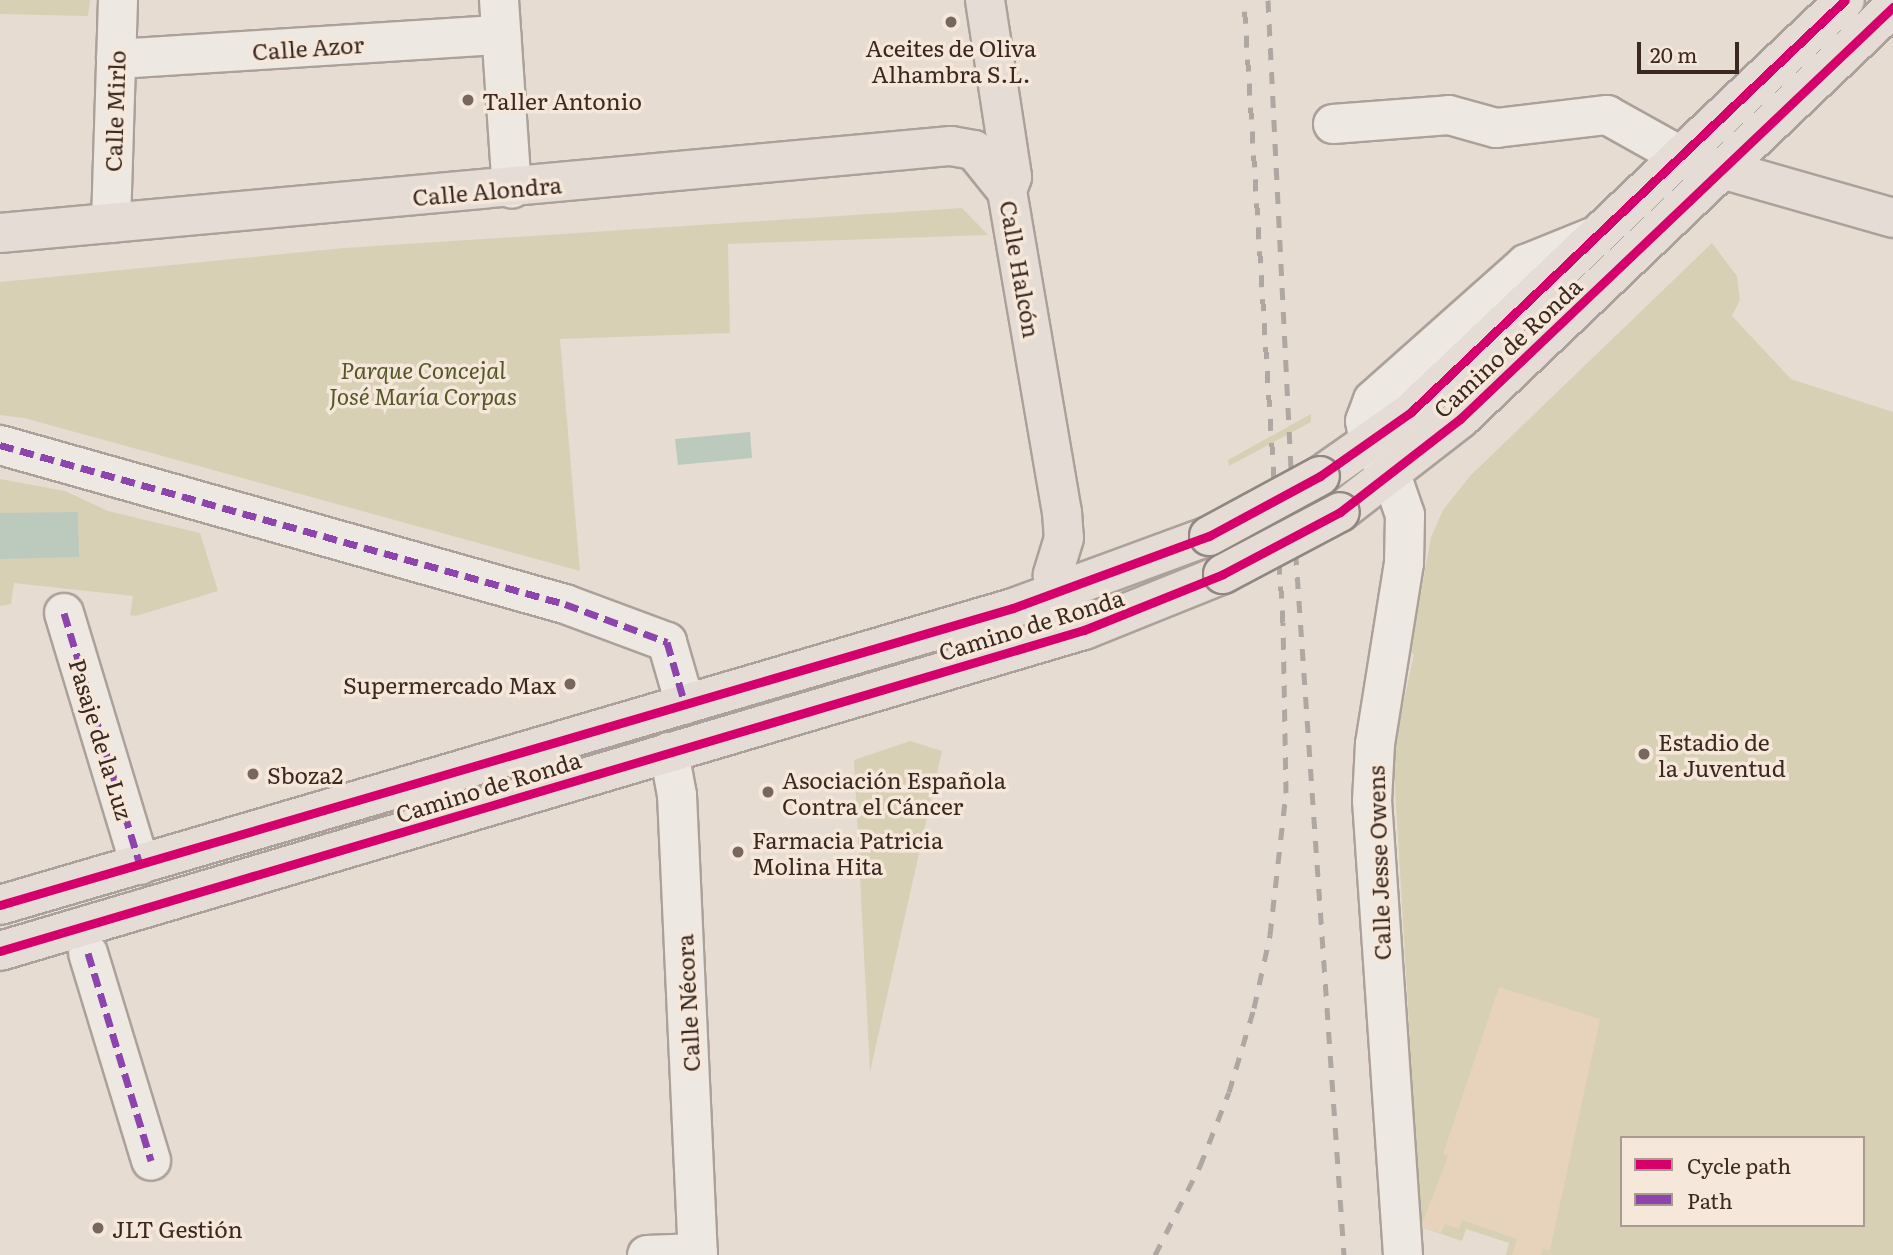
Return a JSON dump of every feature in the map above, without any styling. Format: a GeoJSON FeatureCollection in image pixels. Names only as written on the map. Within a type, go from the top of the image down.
{"type":"FeatureCollection","features":[{"type":"Feature","properties":{"kind":"main road","name":"Calle Halcón"},"geometry":{"type":"LineString","coordinates":[[985,0],[1012,177],[1007,191],[1055,463],[1064,538],[1053,575],[1056,593]]}},
{"type":"Feature","properties":{"kind":"main road","name":"Camino de Ronda"},"geometry":{"type":"LineString","coordinates":[[0,905],[1056,593],[1209,536],[1320,476],[1411,412],[1845,0]]}},
{"type":"Feature","properties":{"kind":"main road","name":"Camino de Ronda"},"geometry":{"type":"LineString","coordinates":[[0,951],[1084,630],[1223,574],[1340,512],[1460,419],[1893,7]]}},
{"type":"Feature","properties":{"kind":"main road"},"geometry":{"type":"LineString","coordinates":[[1002,116],[974,150],[1007,191]]}},
{"type":"Feature","properties":{"kind":"main road","name":"Calle Alondra"},"geometry":{"type":"LineString","coordinates":[[0,233],[512,189],[951,146],[974,150]]}},
{"type":"Feature","properties":{"kind":"main road"},"geometry":{"type":"LineString","coordinates":[[1682,156],[1721,171],[1893,218]]}},
{"type":"Feature","properties":{"kind":"main road"},"geometry":{"type":"LineString","coordinates":[[1064,538],[1083,553],[1092,581]]}},
{"type":"Feature","properties":{"kind":"main road","name":"Camino de Ronda"},"geometry":{"type":"LineString","coordinates":[[1084,630],[1092,581]]}},
{"type":"Feature","properties":{"kind":"main road","name":"Camino de Ronda"},"geometry":{"type":"LineString","coordinates":[[1056,593],[1084,630]]}},
{"type":"Feature","properties":{"kind":"street","name":"Calle Mirlo"},"geometry":{"type":"LineString","coordinates":[[111,223],[118,0]]}},
{"type":"Feature","properties":{"kind":"street","name":"Calle Azor"},"geometry":{"type":"LineString","coordinates":[[116,59],[500,18]]}},
{"type":"Feature","properties":{"kind":"street"},"geometry":{"type":"LineString","coordinates":[[500,18],[512,189]]}},
{"type":"Feature","properties":{"kind":"street"},"geometry":{"type":"LineString","coordinates":[[1333,124],[1449,115],[1496,128],[1607,116],[1682,156]]}},
{"type":"Feature","properties":{"kind":"street","name":"Calle Jesse Owens"},"geometry":{"type":"LineString","coordinates":[[1369,443],[1391,474],[1405,515],[1404,563],[1374,744],[1373,801],[1403,1255]]}},
{"type":"Feature","properties":{"kind":"street"},"geometry":{"type":"LineString","coordinates":[[0,445],[565,604],[667,642],[685,704]]}},
{"type":"Feature","properties":{"kind":"street","name":"Pasaje de la Luz"},"geometry":{"type":"LineString","coordinates":[[64,613],[140,865]]}},
{"type":"Feature","properties":{"kind":"street","name":"Calle Nécora"},"geometry":{"type":"LineString","coordinates":[[669,752],[677,794],[698,1254]]}},
{"type":"Feature","properties":{"kind":"street"},"geometry":{"type":"LineString","coordinates":[[89,953],[151,1161]]}},
{"type":"Feature","properties":{"kind":"street"},"geometry":{"type":"LineString","coordinates":[[646,1255],[698,1254]]}},
{"type":"Feature","properties":{"kind":"green space"},"geometry":{"type":"Polygon","coordinates":[[[0,0],[90,0],[88,16],[0,14],[0,0]]]}},
{"type":"Feature","properties":{"kind":"green space","name":"Parque Concejal José María Corpas"},"geometry":{"type":"Polygon","coordinates":[[[962,208],[988,235],[728,244],[730,333],[560,339],[580,571],[24,418],[0,415],[0,282],[344,248],[962,208]]]}},
{"type":"Feature","properties":{"kind":"green space","name":"Estadio de la Juventud"},"geometry":{"type":"Polygon","coordinates":[[[1712,243],[1737,276],[1740,300],[1732,316],[1791,379],[1893,412],[1893,1255],[1506,1255],[1509,1243],[1466,1229],[1462,1241],[1421,1227],[1394,771],[1396,736],[1414,654],[1410,653],[1431,537],[1443,510],[1471,475],[1712,243]]]}},
{"type":"Feature","properties":{"kind":"green space"},"geometry":{"type":"Polygon","coordinates":[[[1311,414],[1311,422],[1229,466],[1228,460],[1311,414]]]}},
{"type":"Feature","properties":{"kind":"green space"},"geometry":{"type":"Polygon","coordinates":[[[0,479],[65,491],[108,511],[200,533],[218,591],[136,616],[130,615],[133,596],[14,583],[11,604],[0,606],[0,479]]]}},
{"type":"Feature","properties":{"kind":"green space"},"geometry":{"type":"Polygon","coordinates":[[[910,741],[942,751],[870,1072],[854,760],[910,741]]]}},
{"type":"Feature","properties":{"kind":"sand"},"geometry":{"type":"Polygon","coordinates":[[[1499,987],[1600,1019],[1550,1250],[1543,1249],[1541,1255],[1512,1255],[1517,1239],[1462,1220],[1459,1229],[1445,1224],[1441,1233],[1421,1227],[1448,1156],[1443,1154],[1499,987]]]}},
{"type":"Feature","properties":{"kind":"shaded area"},"geometry":{"type":"Polygon","coordinates":[[[750,432],[752,458],[678,465],[675,439],[750,432]]]}},
{"type":"Feature","properties":{"kind":"shaded area"},"geometry":{"type":"Polygon","coordinates":[[[78,512],[79,557],[0,559],[0,513],[78,512]]]}},
{"type":"Feature","properties":{"kind":"railway"},"geometry":{"type":"LineString","coordinates":[[1155,1255],[1200,1166],[1229,1092],[1254,1008],[1270,935],[1286,793],[1283,622],[1244,0]]}},
{"type":"Feature","properties":{"kind":"railway"},"geometry":{"type":"LineString","coordinates":[[1268,0],[1294,529],[1344,1255]]}},
{"type":"Feature","properties":{"kind":"marked path"},"geometry":{"type":"LineString","coordinates":[[0,445],[565,604],[667,642],[685,704]]}},
{"type":"Feature","properties":{"kind":"marked path"},"geometry":{"type":"LineString","coordinates":[[64,613],[140,865]]}},
{"type":"Feature","properties":{"kind":"marked path"},"geometry":{"type":"LineString","coordinates":[[88,953],[151,1161]]}},
{"type":"Feature","properties":{"kind":"cycle path"},"geometry":{"type":"LineString","coordinates":[[0,905],[1013,608],[1209,536],[1320,476],[1411,412],[1845,0]]}},
{"type":"Feature","properties":{"kind":"cycle path"},"geometry":{"type":"LineString","coordinates":[[0,951],[1084,630],[1223,574],[1340,512],[1460,419],[1893,7]]}},
{"type":"Feature","properties":{"kind":"place","name":"Aceites de Oliva Alhambra S.L."},"geometry":{"type":"Point","coordinates":[951,22]}},
{"type":"Feature","properties":{"kind":"place","name":"Taller Antonio"},"geometry":{"type":"Point","coordinates":[468,100]}},
{"type":"Feature","properties":{"kind":"place","name":"Supermercado Max"},"geometry":{"type":"Point","coordinates":[570,684]}},
{"type":"Feature","properties":{"kind":"place","name":"Estadio de la Juventud"},"geometry":{"type":"Point","coordinates":[1644,754]}},
{"type":"Feature","properties":{"kind":"place","name":"Sboza2"},"geometry":{"type":"Point","coordinates":[253,774]}},
{"type":"Feature","properties":{"kind":"place","name":"Asociación Española Contra el Cáncer"},"geometry":{"type":"Point","coordinates":[768,792]}},
{"type":"Feature","properties":{"kind":"place","name":"Farmacia Patricia Molina Hita"},"geometry":{"type":"Point","coordinates":[738,852]}},
{"type":"Feature","properties":{"kind":"place","name":"JLT Gestión"},"geometry":{"type":"Point","coordinates":[98,1228]}}]}
